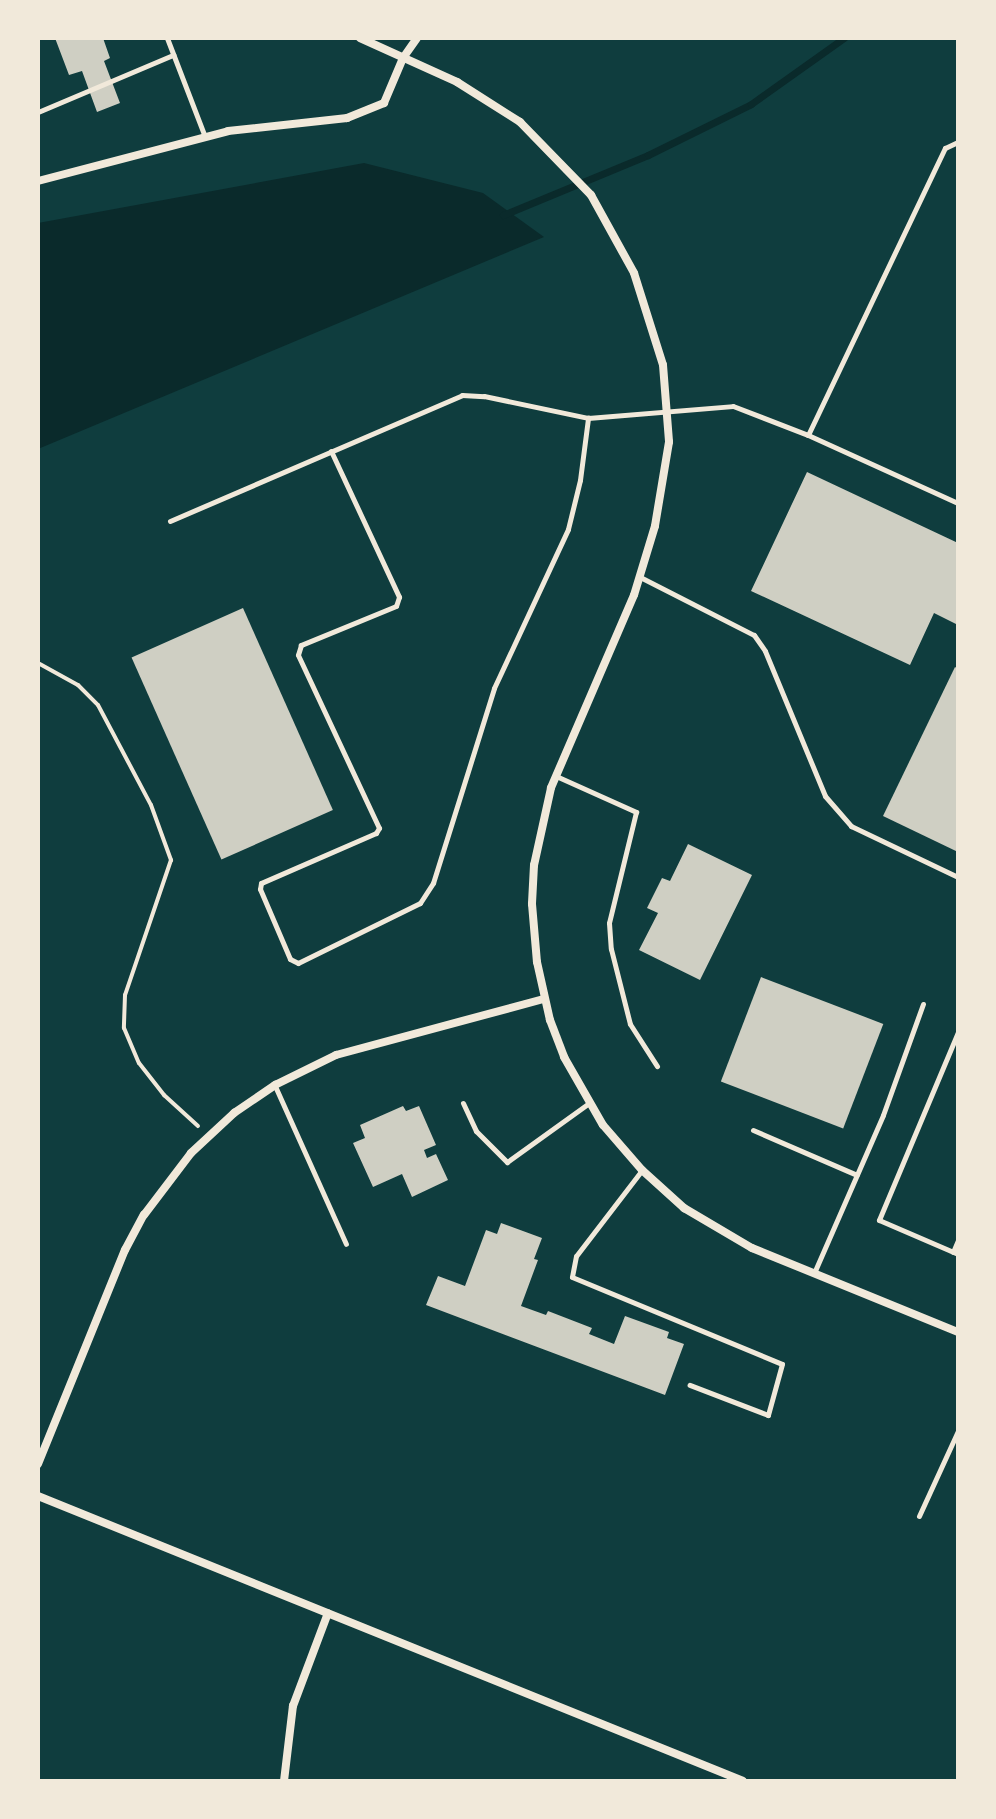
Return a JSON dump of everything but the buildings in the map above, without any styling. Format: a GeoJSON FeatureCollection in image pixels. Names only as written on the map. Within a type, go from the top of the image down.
{"type":"FeatureCollection","features":[{"type":"Feature","properties":{"kind":"street"},"geometry":{"type":"LineString","coordinates":[[360,38],[457,82],[520,122],[591,195],[634,273],[663,365],[669,442],[655,526],[639,577],[555,776],[541,826],[532,904],[537,962],[544,999],[564,1057],[589,1103],[642,1170],[684,1208],[717,1230],[814,1274],[958,1332]]}},
{"type":"Feature","properties":{"kind":"street"},"geometry":{"type":"LineString","coordinates":[[38,181],[228,131],[347,118],[384,103],[403,58],[417,38]]}},
{"type":"Feature","properties":{"kind":"street"},"geometry":{"type":"LineString","coordinates":[[38,1464],[125,1250],[166,1183],[234,1113],[275,1085],[336,1055],[375,1042],[544,999]]}},
{"type":"Feature","properties":{"kind":"street"},"geometry":{"type":"LineString","coordinates":[[38,1496],[743,1781]]}},
{"type":"Feature","properties":{"kind":"street"},"geometry":{"type":"LineString","coordinates":[[284,1781],[293,1706],[328,1613]]}},
{"type":"Feature","properties":{"kind":"lane"},"geometry":{"type":"LineString","coordinates":[[167,38],[205,137]]}},
{"type":"Feature","properties":{"kind":"lane"},"geometry":{"type":"LineString","coordinates":[[38,112],[173,55]]}},
{"type":"Feature","properties":{"kind":"lane"},"geometry":{"type":"LineString","coordinates":[[808,435],[945,148],[958,142]]}},
{"type":"Feature","properties":{"kind":"lane"},"geometry":{"type":"LineString","coordinates":[[170,521],[462,395],[484,396],[588,418],[667,414],[733,406],[808,435],[958,503]]}},
{"type":"Feature","properties":{"kind":"lane"},"geometry":{"type":"LineString","coordinates":[[331,451],[399,597],[396,606],[301,645],[298,655],[379,828],[376,833],[261,883],[260,889],[290,959],[298,963],[420,903],[433,883],[494,688],[568,529],[580,480],[588,418]]}},
{"type":"Feature","properties":{"kind":"lane"},"geometry":{"type":"LineString","coordinates":[[639,577],[754,635],[765,651],[825,796],[851,826],[958,877]]}},
{"type":"Feature","properties":{"kind":"lane"},"geometry":{"type":"LineString","coordinates":[[555,776],[636,812],[609,923],[611,949],[630,1024],[657,1066]]}},
{"type":"Feature","properties":{"kind":"lane"},"geometry":{"type":"LineString","coordinates":[[814,1274],[883,1115],[923,1004]]}},
{"type":"Feature","properties":{"kind":"lane"},"geometry":{"type":"LineString","coordinates":[[958,1032],[879,1220],[956,1253],[958,1240]]}},
{"type":"Feature","properties":{"kind":"lane"},"geometry":{"type":"LineString","coordinates":[[275,1085],[346,1244]]}},
{"type":"Feature","properties":{"kind":"lane"},"geometry":{"type":"LineString","coordinates":[[463,1103],[476,1131],[507,1162],[589,1103]]}},
{"type":"Feature","properties":{"kind":"lane"},"geometry":{"type":"LineString","coordinates":[[753,1130],[857,1175]]}},
{"type":"Feature","properties":{"kind":"lane"},"geometry":{"type":"LineString","coordinates":[[642,1170],[576,1256],[572,1277],[782,1364],[768,1415],[690,1385]]}},
{"type":"Feature","properties":{"kind":"lane"},"geometry":{"type":"LineString","coordinates":[[919,1516],[958,1431]]}},
{"type":"Feature","properties":{"kind":"path"},"geometry":{"type":"LineString","coordinates":[[38,663],[78,685],[98,705],[151,805],[171,860],[125,995],[124,1028],[139,1063],[155,1084],[209,1136]]}},
{"type":"Feature","properties":{"kind":"water"},"geometry":{"type":"Polygon","coordinates":[[[364,163],[483,193],[544,237],[38,449],[38,223],[364,163]]]}},
{"type":"Feature","properties":{"kind":"waterway"},"geometry":{"type":"LineString","coordinates":[[503,215],[648,155],[751,104],[844,38]]}}]}
